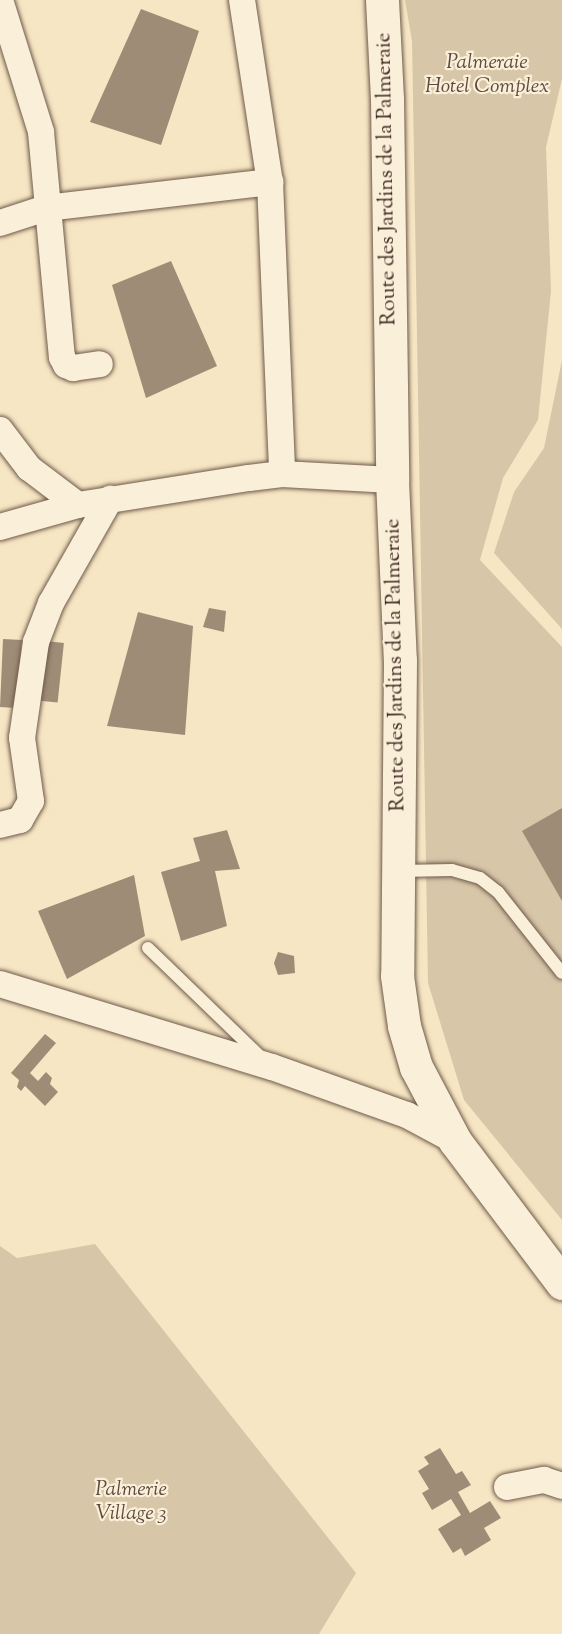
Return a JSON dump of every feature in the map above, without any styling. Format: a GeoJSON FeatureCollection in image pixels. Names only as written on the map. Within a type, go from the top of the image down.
{"type":"FeatureCollection","features":[{"type":"Feature","properties":{"kind":"street"},"geometry":{"type":"LineString","coordinates":[[0,0],[41,132],[46,208],[62,357],[66,365],[72,368],[100,364]]}},
{"type":"Feature","properties":{"kind":"street"},"geometry":{"type":"LineString","coordinates":[[242,0],[270,182],[282,474]]}},
{"type":"Feature","properties":{"kind":"street","name":"Route des Jardins de la Palmeraie"},"geometry":{"type":"LineString","coordinates":[[382,0],[387,99],[392,480],[400,660],[398,976],[404,1026],[416,1067],[455,1141],[562,1282]]}},
{"type":"Feature","properties":{"kind":"street"},"geometry":{"type":"LineString","coordinates":[[0,223],[46,208],[270,182]]}},
{"type":"Feature","properties":{"kind":"street"},"geometry":{"type":"LineString","coordinates":[[0,430],[29,468],[78,505]]}},
{"type":"Feature","properties":{"kind":"street"},"geometry":{"type":"LineString","coordinates":[[0,527],[78,505],[282,474],[392,480]]}},
{"type":"Feature","properties":{"kind":"street"},"geometry":{"type":"LineString","coordinates":[[0,825],[20,820],[31,801],[22,738],[36,642],[51,603],[110,499]]}},
{"type":"Feature","properties":{"kind":"street"},"geometry":{"type":"LineString","coordinates":[[0,984],[272,1067],[407,1114],[455,1141]]}},
{"type":"Feature","properties":{"kind":"street"},"geometry":{"type":"LineString","coordinates":[[507,1487],[543,1480],[562,1486]]}},
{"type":"Feature","properties":{"kind":"lane"},"geometry":{"type":"LineString","coordinates":[[399,871],[452,870],[480,878],[498,892],[562,973]]}},
{"type":"Feature","properties":{"kind":"lane"},"geometry":{"type":"LineString","coordinates":[[148,948],[272,1067]]}},
{"type":"Feature","properties":{"kind":"green space","name":"Palmeraie Hotel Complex"},"geometry":{"type":"Polygon","coordinates":[[[405,0],[562,0],[562,79],[546,147],[551,291],[538,420],[503,478],[480,560],[562,647],[562,1220],[464,1100],[428,983],[412,41],[405,0]]]}},
{"type":"Feature","properties":{"kind":"green space"},"geometry":{"type":"Polygon","coordinates":[[[562,360],[562,629],[494,553],[514,492],[544,448],[562,360]]]}},
{"type":"Feature","properties":{"kind":"green space","name":"Palmerie Village 3"},"geometry":{"type":"Polygon","coordinates":[[[95,1244],[356,1573],[319,1634],[0,1634],[0,1246],[17,1258],[95,1244]]]}},
{"type":"Feature","properties":{"kind":"building"},"geometry":{"type":"Polygon","coordinates":[[[141,9],[199,31],[161,145],[90,122],[141,9]]]}},
{"type":"Feature","properties":{"kind":"building"},"geometry":{"type":"Polygon","coordinates":[[[171,261],[217,366],[146,398],[112,285],[171,261]]]}},
{"type":"Feature","properties":{"kind":"building"},"geometry":{"type":"Polygon","coordinates":[[[209,608],[226,611],[224,632],[203,627],[209,608]]]}},
{"type":"Feature","properties":{"kind":"building"},"geometry":{"type":"Polygon","coordinates":[[[138,612],[193,626],[185,735],[107,726],[138,612]]]}},
{"type":"Feature","properties":{"kind":"building"},"geometry":{"type":"Polygon","coordinates":[[[3,639],[22,640],[16,708],[0,707],[3,639]]]}},
{"type":"Feature","properties":{"kind":"building"},"geometry":{"type":"Polygon","coordinates":[[[46,641],[64,643],[58,703],[40,701],[46,641]]]}},
{"type":"Feature","properties":{"kind":"building"},"geometry":{"type":"Polygon","coordinates":[[[562,808],[562,901],[522,831],[562,808]]]}},
{"type":"Feature","properties":{"kind":"building"},"geometry":{"type":"Polygon","coordinates":[[[227,830],[240,869],[215,871],[227,926],[181,941],[161,872],[200,861],[193,838],[227,830]]]}},
{"type":"Feature","properties":{"kind":"building"},"geometry":{"type":"Polygon","coordinates":[[[134,875],[145,936],[67,979],[38,911],[134,875]]]}},
{"type":"Feature","properties":{"kind":"building"},"geometry":{"type":"Polygon","coordinates":[[[278,952],[294,956],[295,973],[278,975],[274,963],[278,952]]]}},
{"type":"Feature","properties":{"kind":"building"},"geometry":{"type":"Polygon","coordinates":[[[45,1034],[56,1043],[30,1073],[38,1081],[46,1072],[52,1078],[50,1084],[58,1092],[45,1106],[25,1086],[21,1091],[17,1087],[19,1080],[11,1073],[45,1034]]]}},
{"type":"Feature","properties":{"kind":"building"},"geometry":{"type":"Polygon","coordinates":[[[440,1448],[456,1474],[462,1471],[471,1485],[458,1492],[470,1513],[490,1501],[501,1518],[484,1528],[491,1540],[465,1556],[461,1548],[453,1553],[438,1529],[461,1515],[451,1499],[432,1510],[422,1493],[429,1489],[418,1471],[429,1464],[424,1457],[440,1448]]]}}]}
